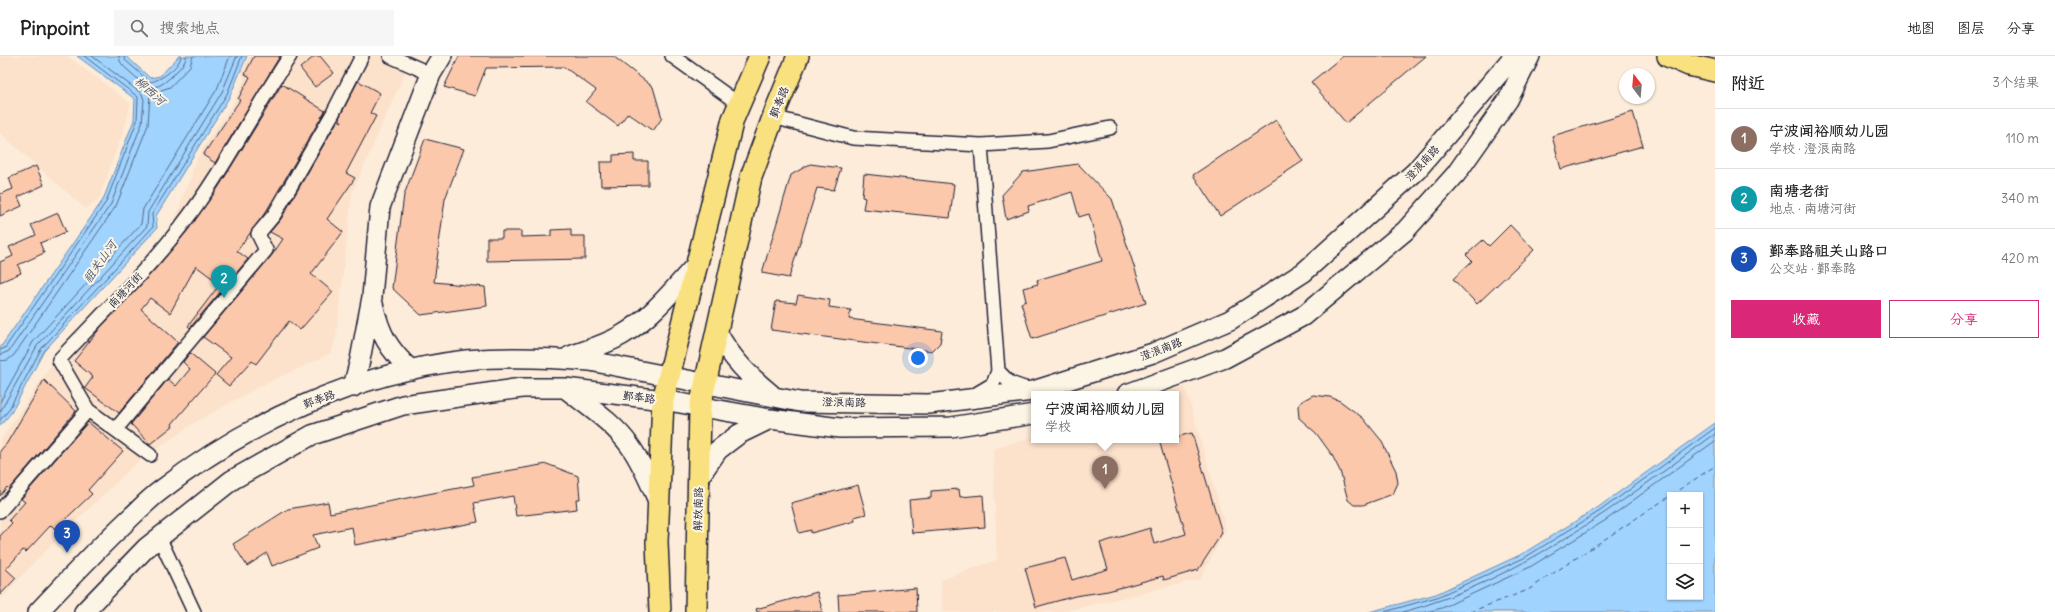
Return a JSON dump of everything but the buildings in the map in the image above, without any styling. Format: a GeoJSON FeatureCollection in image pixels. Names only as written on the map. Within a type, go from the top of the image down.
{"type":"FeatureCollection","features":[{"type":"Feature","properties":{"kind":"main road"},"geometry":{"type":"LineString","coordinates":[[353,387],[360,360],[372,297],[380,207],[431,74],[442,56]]}},
{"type":"Feature","properties":{"kind":"main road","name":"鄞奉路"},"geometry":{"type":"LineString","coordinates":[[663,400],[733,119],[760,56]]}},
{"type":"Feature","properties":{"kind":"main road","name":"鄞奉路"},"geometry":{"type":"LineString","coordinates":[[84,612],[146,548],[232,480],[312,435],[403,405],[522,388],[565,388],[663,400],[700,407],[751,177],[773,117],[798,56]]}},
{"type":"Feature","properties":{"kind":"main road","name":"澄浪南路"},"geometry":{"type":"LineString","coordinates":[[1033,391],[1153,353],[1224,323],[1304,272],[1416,171],[1514,56]]}},
{"type":"Feature","properties":{"kind":"main road"},"geometry":{"type":"LineString","coordinates":[[1135,391],[1225,358],[1303,316],[1405,231],[1456,174],[1508,100],[1530,56]]}},
{"type":"Feature","properties":{"kind":"main road"},"geometry":{"type":"LineString","coordinates":[[1668,56],[1689,65],[1715,71]]}},
{"type":"Feature","properties":{"kind":"main road"},"geometry":{"type":"LineString","coordinates":[[560,359],[601,345],[622,335],[658,307],[696,265]]}},
{"type":"Feature","properties":{"kind":"main road"},"geometry":{"type":"LineString","coordinates":[[372,297],[378,326],[394,355],[411,370]]}},
{"type":"Feature","properties":{"kind":"main road"},"geometry":{"type":"LineString","coordinates":[[717,332],[727,350],[748,376],[774,396]]}},
{"type":"Feature","properties":{"kind":"main road","name":"鄞奉路"},"geometry":{"type":"LineString","coordinates":[[38,612],[98,548],[159,491],[244,434],[305,403],[411,370],[467,360],[560,359],[590,361],[706,382]]}},
{"type":"Feature","properties":{"kind":"main road","name":"澄浪南路"},"geometry":{"type":"LineString","coordinates":[[706,382],[800,402],[929,404],[1031,391]]}},
{"type":"Feature","properties":{"kind":"main road"},"geometry":{"type":"LineString","coordinates":[[565,388],[607,421],[630,445],[658,501]]}},
{"type":"Feature","properties":{"kind":"main road"},"geometry":{"type":"LineString","coordinates":[[660,612],[657,542],[663,400]]}},
{"type":"Feature","properties":{"kind":"main road"},"geometry":{"type":"LineString","coordinates":[[700,407],[770,419],[840,428],[951,428],[1031,415]]}},
{"type":"Feature","properties":{"kind":"main road","name":"解放南路"},"geometry":{"type":"LineString","coordinates":[[696,612],[700,407]]}},
{"type":"Feature","properties":{"kind":"main road"},"geometry":{"type":"LineString","coordinates":[[699,477],[718,450],[738,434],[770,419]]}},
{"type":"Feature","properties":{"kind":"street","name":"南塘河街"},"geometry":{"type":"LineString","coordinates":[[88,410],[59,360],[150,263],[182,226],[215,178],[290,56]]}},
{"type":"Feature","properties":{"kind":"street"},"geometry":{"type":"LineString","coordinates":[[116,430],[266,250],[258,234],[278,208],[333,112],[362,56]]}},
{"type":"Feature","properties":{"kind":"street"},"geometry":{"type":"LineString","coordinates":[[390,56],[431,74]]}},
{"type":"Feature","properties":{"kind":"street"},"geometry":{"type":"LineString","coordinates":[[672,56],[740,104]]}},
{"type":"Feature","properties":{"kind":"street"},"geometry":{"type":"LineString","coordinates":[[773,117],[853,138],[981,145],[1048,141],[1110,128]]}},
{"type":"Feature","properties":{"kind":"street"},"geometry":{"type":"LineString","coordinates":[[967,399],[993,384],[998,371],[981,145]]}},
{"type":"Feature","properties":{"kind":"street"},"geometry":{"type":"LineString","coordinates":[[998,371],[1010,384],[1033,391]]}},
{"type":"Feature","properties":{"kind":"street"},"geometry":{"type":"LineString","coordinates":[[0,511],[88,410],[150,455]]}},
{"type":"Feature","properties":{"kind":"street"},"geometry":{"type":"LineString","coordinates":[[159,538],[194,612]]}},
{"type":"Feature","properties":{"kind":"shaded area"},"geometry":{"type":"Polygon","coordinates":[[[0,56],[67,56],[130,103],[127,120],[99,198],[86,209],[0,133],[0,56]]]}},
{"type":"Feature","properties":{"kind":"shaded area"},"geometry":{"type":"Polygon","coordinates":[[[249,56],[412,56],[352,193],[336,336],[331,353],[258,387],[195,422],[135,464],[39,557],[0,600],[0,441],[64,346],[142,259],[152,258],[179,225],[177,217],[185,190],[191,178],[193,167],[208,140],[233,104],[244,79],[242,72],[249,56]]]}},
{"type":"Feature","properties":{"kind":"shaded area"},"geometry":{"type":"Polygon","coordinates":[[[1185,386],[1226,529],[1200,579],[1062,612],[942,612],[941,580],[997,560],[993,449],[1031,438],[1031,443],[1179,443],[1179,391],[1172,391],[1185,386]]]}},
{"type":"Feature","properties":{"kind":"water"},"geometry":{"type":"Polygon","coordinates":[[[77,56],[126,56],[150,78],[160,76],[179,56],[247,56],[230,96],[156,216],[157,228],[44,351],[11,413],[0,426],[0,348],[103,200],[134,120],[135,99],[77,56]]]}},
{"type":"Feature","properties":{"kind":"water"},"geometry":{"type":"Polygon","coordinates":[[[1715,423],[1715,612],[1369,612],[1436,594],[1522,554],[1597,508],[1715,423]]]}},
{"type":"Feature","properties":{"kind":"ferry route"},"geometry":{"type":"LineString","coordinates":[[1676,492],[1715,466]]}},
{"type":"Feature","properties":{"kind":"ferry route"},"geometry":{"type":"LineString","coordinates":[[1470,612],[1528,590],[1667,498]]}},
{"type":"Feature","properties":{"kind":"place","name":"南塘老街"},"geometry":{"type":"Point","coordinates":[224,298]}},
{"type":"Feature","properties":{"kind":"place","name":"宁波闻裕顺幼儿园"},"geometry":{"type":"Point","coordinates":[1105,489]}},
{"type":"Feature","properties":{"kind":"place","name":"鄞奉路祖关山路口"},"geometry":{"type":"Point","coordinates":[67,553]}},
{"type":"Feature","properties":{"kind":"water label","name":"柳西河"},"geometry":{"type":"Point","coordinates":[150,91]}},
{"type":"Feature","properties":{"kind":"water label","name":"祖关山河"},"geometry":{"type":"Point","coordinates":[100,262]}}]}
